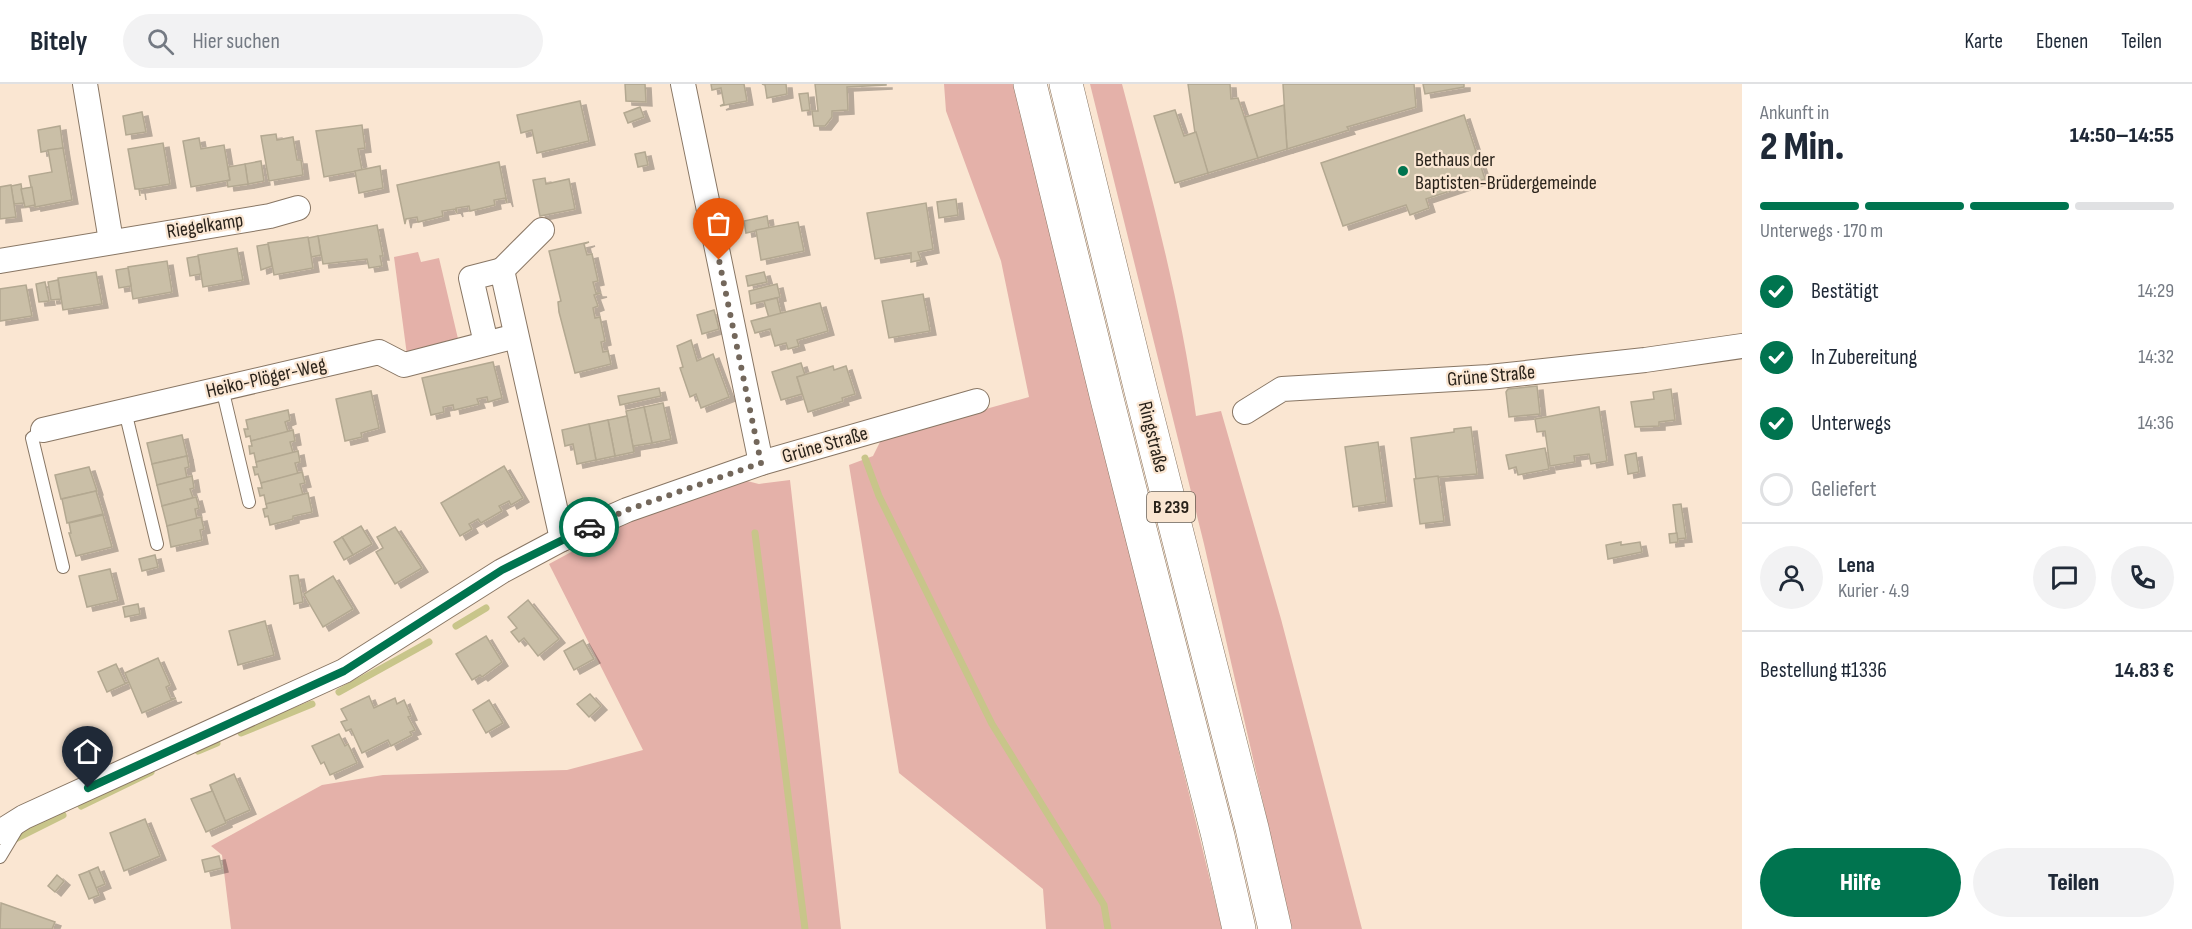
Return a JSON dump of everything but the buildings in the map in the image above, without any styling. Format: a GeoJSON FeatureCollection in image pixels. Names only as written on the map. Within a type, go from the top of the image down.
{"type":"FeatureCollection","features":[{"type":"Feature","properties":{"kind":"highway","name":"Ringstraße"},"geometry":{"type":"LineString","coordinates":[[1030,84],[1218,836],[1239,929]]}},
{"type":"Feature","properties":{"kind":"highway","name":"Ringstraße"},"geometry":{"type":"LineString","coordinates":[[1066,84],[1252,828],[1275,929]]}},
{"type":"Feature","properties":{"kind":"street"},"geometry":{"type":"LineString","coordinates":[[85,84],[111,241]]}},
{"type":"Feature","properties":{"kind":"street"},"geometry":{"type":"LineString","coordinates":[[683,84],[761,463]]}},
{"type":"Feature","properties":{"kind":"street","name":"Riegelkamp"},"geometry":{"type":"LineString","coordinates":[[0,261],[270,216],[298,208]]}},
{"type":"Feature","properties":{"kind":"street"},"geometry":{"type":"LineString","coordinates":[[486,343],[471,278],[502,270],[542,230]]}},
{"type":"Feature","properties":{"kind":"street"},"geometry":{"type":"LineString","coordinates":[[502,270],[562,539]]}},
{"type":"Feature","properties":{"kind":"street","name":"Heiko-Plöger-Weg"},"geometry":{"type":"LineString","coordinates":[[43,430],[379,352],[404,365],[516,336]]}},
{"type":"Feature","properties":{"kind":"street","name":"Grüne Straße"},"geometry":{"type":"LineString","coordinates":[[1245,412],[1282,390],[1489,377],[1645,360],[1742,345]]}},
{"type":"Feature","properties":{"kind":"street","name":"Grüne Straße"},"geometry":{"type":"LineString","coordinates":[[0,832],[24,817],[344,671],[502,570],[562,539],[627,510],[761,463],[977,401]]}},
{"type":"Feature","properties":{"kind":"lane"},"geometry":{"type":"LineString","coordinates":[[222,388],[249,502]]}},
{"type":"Feature","properties":{"kind":"lane"},"geometry":{"type":"LineString","coordinates":[[125,411],[157,544]]}},
{"type":"Feature","properties":{"kind":"lane"},"geometry":{"type":"LineString","coordinates":[[43,430],[32,438],[63,567]]}},
{"type":"Feature","properties":{"kind":"lane"},"geometry":{"type":"LineString","coordinates":[[0,857],[24,817]]}},
{"type":"Feature","properties":{"kind":"shaded area"},"geometry":{"type":"Polygon","coordinates":[[[944,84],[1016,84],[1222,929],[1046,929],[1043,889],[899,773],[849,465],[873,456],[882,438],[1029,397],[1001,261],[946,111],[944,84]]]}},
{"type":"Feature","properties":{"kind":"shaded area"},"geometry":{"type":"Polygon","coordinates":[[[1090,84],[1122,84],[1174,290],[1196,416],[1221,411],[1281,619],[1362,929],[1292,929],[1204,544],[1090,84]]]}},
{"type":"Feature","properties":{"kind":"shaded area"},"geometry":{"type":"Polygon","coordinates":[[[418,252],[421,262],[439,258],[459,343],[407,355],[394,257],[418,252]]]}},
{"type":"Feature","properties":{"kind":"shaded area"},"geometry":{"type":"Polygon","coordinates":[[[790,480],[841,929],[231,929],[222,855],[211,846],[322,785],[383,775],[567,770],[643,750],[549,564],[625,523],[747,481],[759,484],[790,480]]]}},
{"type":"Feature","properties":{"kind":"waterway"},"geometry":{"type":"LineString","coordinates":[[865,458],[879,496],[992,724],[1104,905],[1108,929]]}},
{"type":"Feature","properties":{"kind":"waterway"},"geometry":{"type":"LineString","coordinates":[[755,533],[805,929]]}},
{"type":"Feature","properties":{"kind":"waterway"},"geometry":{"type":"LineString","coordinates":[[456,626],[486,608]]}},
{"type":"Feature","properties":{"kind":"waterway"},"geometry":{"type":"LineString","coordinates":[[339,692],[429,642]]}},
{"type":"Feature","properties":{"kind":"waterway"},"geometry":{"type":"LineString","coordinates":[[241,733],[312,704]]}},
{"type":"Feature","properties":{"kind":"waterway"},"geometry":{"type":"LineString","coordinates":[[198,751],[217,743]]}},
{"type":"Feature","properties":{"kind":"waterway"},"geometry":{"type":"LineString","coordinates":[[81,806],[151,772]]}},
{"type":"Feature","properties":{"kind":"waterway"},"geometry":{"type":"LineString","coordinates":[[15,839],[63,815]]}},
{"type":"Feature","properties":{"kind":"way so far"},"geometry":{"type":"LineString","coordinates":[[589,527],[627,510],[761,463],[719,260]]}},
{"type":"Feature","properties":{"kind":"place","name":"Bethaus der Baptisten-Brüdergemeinde"},"geometry":{"type":"Point","coordinates":[1403,171]}},
{"type":"Feature","properties":{"kind":"route"},"geometry":{"type":"LineString","coordinates":[[88,788],[344,671],[502,570],[589,527]]}}]}
